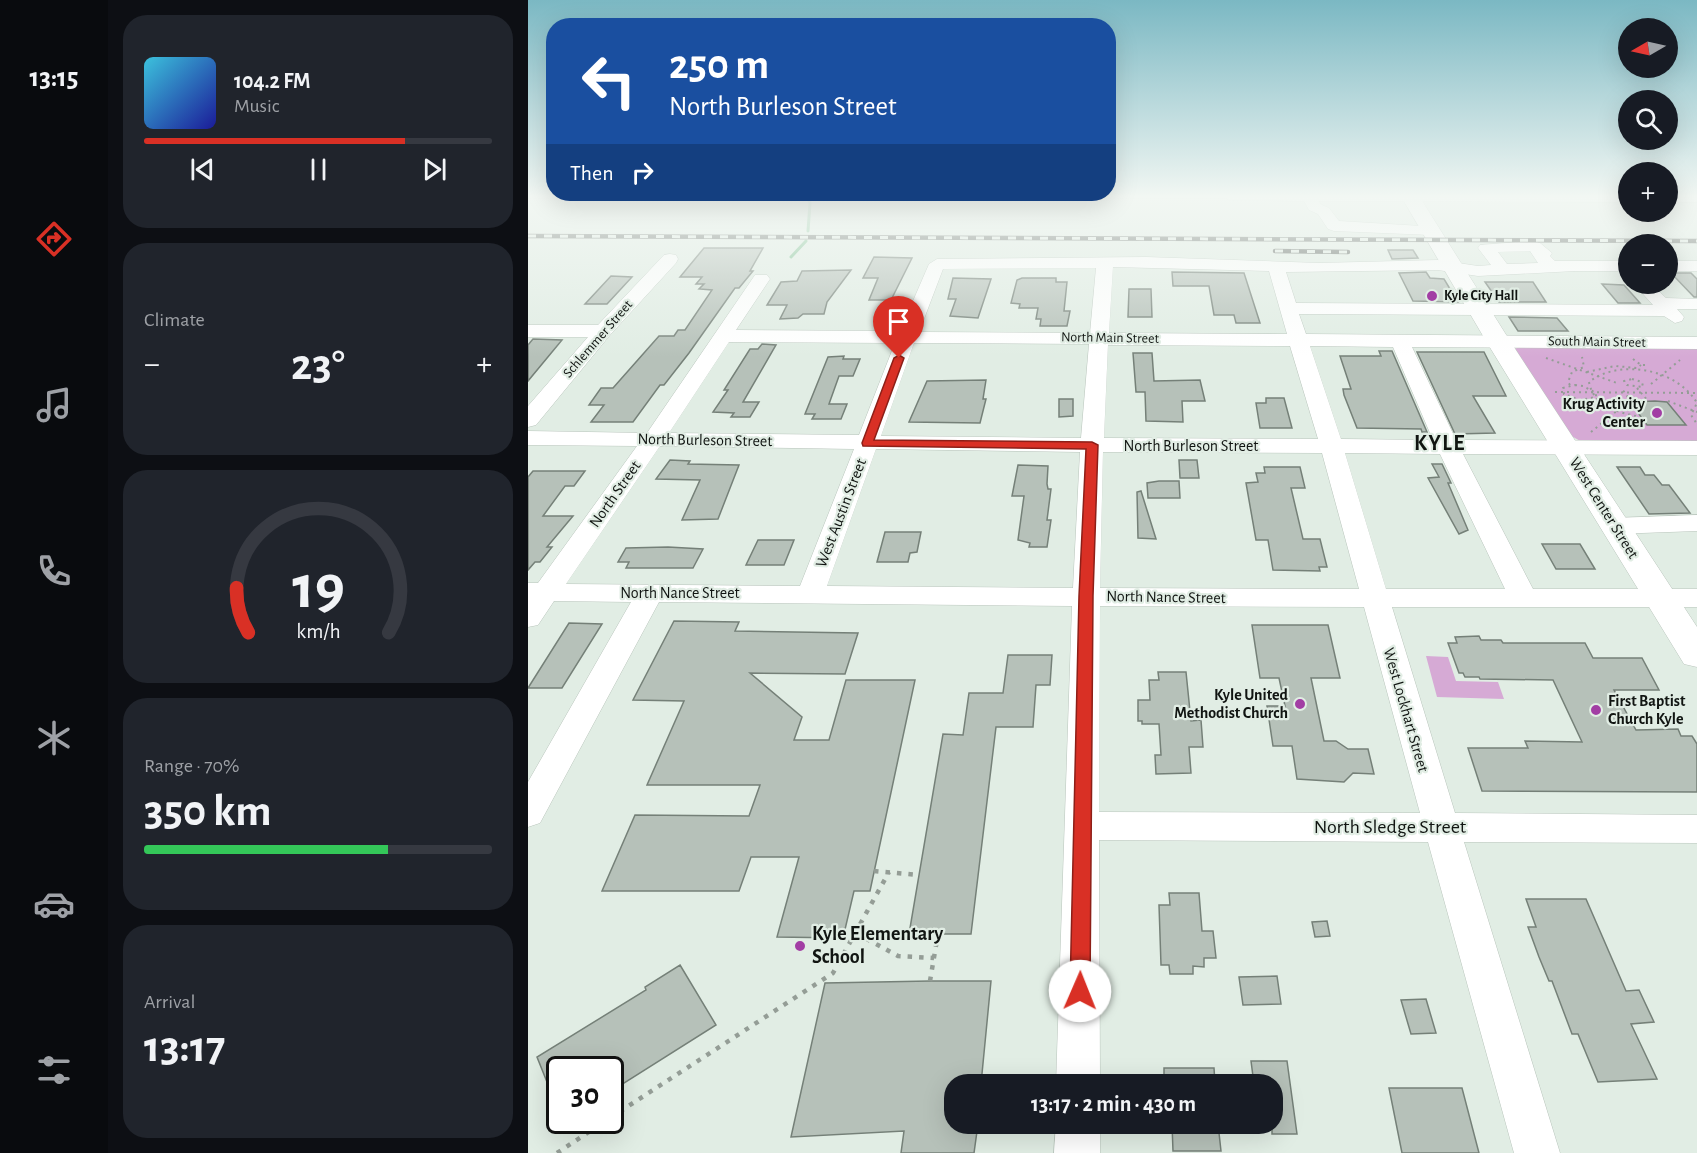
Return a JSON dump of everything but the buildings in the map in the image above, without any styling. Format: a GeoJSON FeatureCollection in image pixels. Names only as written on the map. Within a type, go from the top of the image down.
{"type":"FeatureCollection","features":[{"type":"Feature","properties":{"kind":"main road","name":"West Center Street"},"geometry":{"type":"LineString","coordinates":[[1444,250],[1498,341],[1576,441],[1614,526],[1697,655]]}},
{"type":"Feature","properties":{"kind":"street","name":"Schlemmer Street"},"geometry":{"type":"LineString","coordinates":[[528,420],[603,331],[670,259]]}},
{"type":"Feature","properties":{"kind":"street"},"geometry":{"type":"LineString","coordinates":[[1078,1074],[1086,596],[1098,338],[1105,262],[1439,272],[1455,269],[1579,266]]}},
{"type":"Feature","properties":{"kind":"street","name":"West Austin Street"},"geometry":{"type":"LineString","coordinates":[[811,593],[936,264],[1105,262]]}},
{"type":"Feature","properties":{"kind":"street","name":"West Lockhart Street"},"geometry":{"type":"LineString","coordinates":[[1276,266],[1331,446],[1440,828],[1537,1153]]}},
{"type":"Feature","properties":{"kind":"street"},"geometry":{"type":"LineString","coordinates":[[1678,266],[1697,266]]}},
{"type":"Feature","properties":{"kind":"street"},"geometry":{"type":"LineString","coordinates":[[1502,268],[1618,267]]}},
{"type":"Feature","properties":{"kind":"street","name":"North Street"},"geometry":{"type":"LineString","coordinates":[[528,618],[537,592],[654,439],[761,279]]}},
{"type":"Feature","properties":{"kind":"street"},"geometry":{"type":"LineString","coordinates":[[1513,293],[1539,294],[1558,310]]}},
{"type":"Feature","properties":{"kind":"street"},"geometry":{"type":"LineString","coordinates":[[1652,294],[1697,341]]}},
{"type":"Feature","properties":{"kind":"street"},"geometry":{"type":"LineString","coordinates":[[1288,308],[1558,310],[1697,304]]}},
{"type":"Feature","properties":{"kind":"street"},"geometry":{"type":"LineString","coordinates":[[528,331],[603,331]]}},
{"type":"Feature","properties":{"kind":"street","name":"North Main Street"},"geometry":{"type":"LineString","coordinates":[[723,336],[1498,341]]}},
{"type":"Feature","properties":{"kind":"street"},"geometry":{"type":"LineString","coordinates":[[1400,341],[1448,447],[1523,597]]}},
{"type":"Feature","properties":{"kind":"street","name":"South Main Street"},"geometry":{"type":"LineString","coordinates":[[1498,341],[1697,341]]}},
{"type":"Feature","properties":{"kind":"street","name":"North Burleson Street"},"geometry":{"type":"LineString","coordinates":[[528,438],[1448,447],[1576,441],[1697,448]]}},
{"type":"Feature","properties":{"kind":"street"},"geometry":{"type":"LineString","coordinates":[[1614,526],[1697,523]]}},
{"type":"Feature","properties":{"kind":"street","name":"North Nance Street"},"geometry":{"type":"LineString","coordinates":[[537,592],[1697,598]]}},
{"type":"Feature","properties":{"kind":"street"},"geometry":{"type":"LineString","coordinates":[[528,813],[650,593]]}},
{"type":"Feature","properties":{"kind":"street","name":"North Sledge Street"},"geometry":{"type":"LineString","coordinates":[[1083,826],[1697,829]]}},
{"type":"Feature","properties":{"kind":"street"},"geometry":{"type":"LineString","coordinates":[[1077,1153],[1078,1134]]}},
{"type":"Feature","properties":{"kind":"path"},"geometry":{"type":"LineString","coordinates":[[1540,356],[1617,383]]}},
{"type":"Feature","properties":{"kind":"path"},"geometry":{"type":"LineString","coordinates":[[1570,385],[1569,378],[1577,369],[1584,367],[1582,357],[1585,356]]}},
{"type":"Feature","properties":{"kind":"path"},"geometry":{"type":"LineString","coordinates":[[1630,357],[1641,365]]}},
{"type":"Feature","properties":{"kind":"path"},"geometry":{"type":"LineString","coordinates":[[1651,384],[1680,360]]}},
{"type":"Feature","properties":{"kind":"path"},"geometry":{"type":"LineString","coordinates":[[1587,373],[1602,368],[1637,368],[1647,365]]}},
{"type":"Feature","properties":{"kind":"path"},"geometry":{"type":"LineString","coordinates":[[1665,365],[1674,365]]}},
{"type":"Feature","properties":{"kind":"path"},"geometry":{"type":"LineString","coordinates":[[1660,369],[1660,375]]}},
{"type":"Feature","properties":{"kind":"path"},"geometry":{"type":"LineString","coordinates":[[1623,370],[1628,376]]}},
{"type":"Feature","properties":{"kind":"path"},"geometry":{"type":"LineString","coordinates":[[1636,416],[1617,410],[1595,398],[1589,388],[1589,382],[1596,375],[1604,372],[1623,370],[1660,375],[1682,385],[1691,393],[1697,403],[1691,415],[1697,423]]}},
{"type":"Feature","properties":{"kind":"path"},"geometry":{"type":"LineString","coordinates":[[1637,388],[1643,387],[1642,382],[1632,379],[1624,381],[1627,385],[1637,388],[1648,401]]}},
{"type":"Feature","properties":{"kind":"path"},"geometry":{"type":"LineString","coordinates":[[1563,392],[1563,388],[1570,385],[1589,388],[1596,393]]}},
{"type":"Feature","properties":{"kind":"path"},"geometry":{"type":"LineString","coordinates":[[1576,441],[1630,399],[1624,391]]}},
{"type":"Feature","properties":{"kind":"path"},"geometry":{"type":"LineString","coordinates":[[1554,392],[1697,393]]}},
{"type":"Feature","properties":{"kind":"path"},"geometry":{"type":"LineString","coordinates":[[1563,392],[1577,400],[1595,398]]}},
{"type":"Feature","properties":{"kind":"path"},"geometry":{"type":"LineString","coordinates":[[1595,398],[1596,393]]}},
{"type":"Feature","properties":{"kind":"path"},"geometry":{"type":"LineString","coordinates":[[1668,401],[1695,411]]}},
{"type":"Feature","properties":{"kind":"path"},"geometry":{"type":"LineString","coordinates":[[874,871],[919,875]]}},
{"type":"Feature","properties":{"kind":"path"},"geometry":{"type":"LineString","coordinates":[[624,1109],[833,973],[889,872]]}},
{"type":"Feature","properties":{"kind":"path"},"geometry":{"type":"LineString","coordinates":[[856,933],[898,956],[934,958]]}},
{"type":"Feature","properties":{"kind":"path"},"geometry":{"type":"LineString","coordinates":[[930,981],[938,934]]}},
{"type":"Feature","properties":{"kind":"path"},"geometry":{"type":"LineString","coordinates":[[557,1153],[586,1134]]}},
{"type":"Feature","properties":{"kind":"shaded area"},"geometry":{"type":"Polygon","coordinates":[[[1520,347],[1697,347],[1697,444],[1582,442],[1568,434],[1514,349],[1520,347]]]}},
{"type":"Feature","properties":{"kind":"shaded area"},"geometry":{"type":"Polygon","coordinates":[[[1426,656],[1448,657],[1456,681],[1498,682],[1504,699],[1437,697],[1426,656]]]}},
{"type":"Feature","properties":{"kind":"waterway"},"geometry":{"type":"LineString","coordinates":[[791,257],[798,250]]}},
{"type":"Feature","properties":{"kind":"railway"},"geometry":{"type":"LineString","coordinates":[[1275,251],[1348,252]]}},
{"type":"Feature","properties":{"kind":"place","name":"Kyle City Hall"},"geometry":{"type":"Point","coordinates":[1432,296]}},
{"type":"Feature","properties":{"kind":"place","name":"Krug Activity Center"},"geometry":{"type":"Point","coordinates":[1657,413]}},
{"type":"Feature","properties":{"kind":"place","name":"Kyle United Methodist Church"},"geometry":{"type":"Point","coordinates":[1300,704]}},
{"type":"Feature","properties":{"kind":"place","name":"First Baptist Church Kyle"},"geometry":{"type":"Point","coordinates":[1596,710]}},
{"type":"Feature","properties":{"kind":"place","name":"Kyle Elementary School"},"geometry":{"type":"Point","coordinates":[800,946]}},
{"type":"Feature","properties":{"kind":"district","name":"KYLE"},"geometry":{"type":"Point","coordinates":[1440,443]}},
{"type":"Feature","properties":{"kind":"route"},"geometry":{"type":"LineString","coordinates":[[899,358],[867,443],[1092,445],[1086,596],[1080,991]]}}]}
